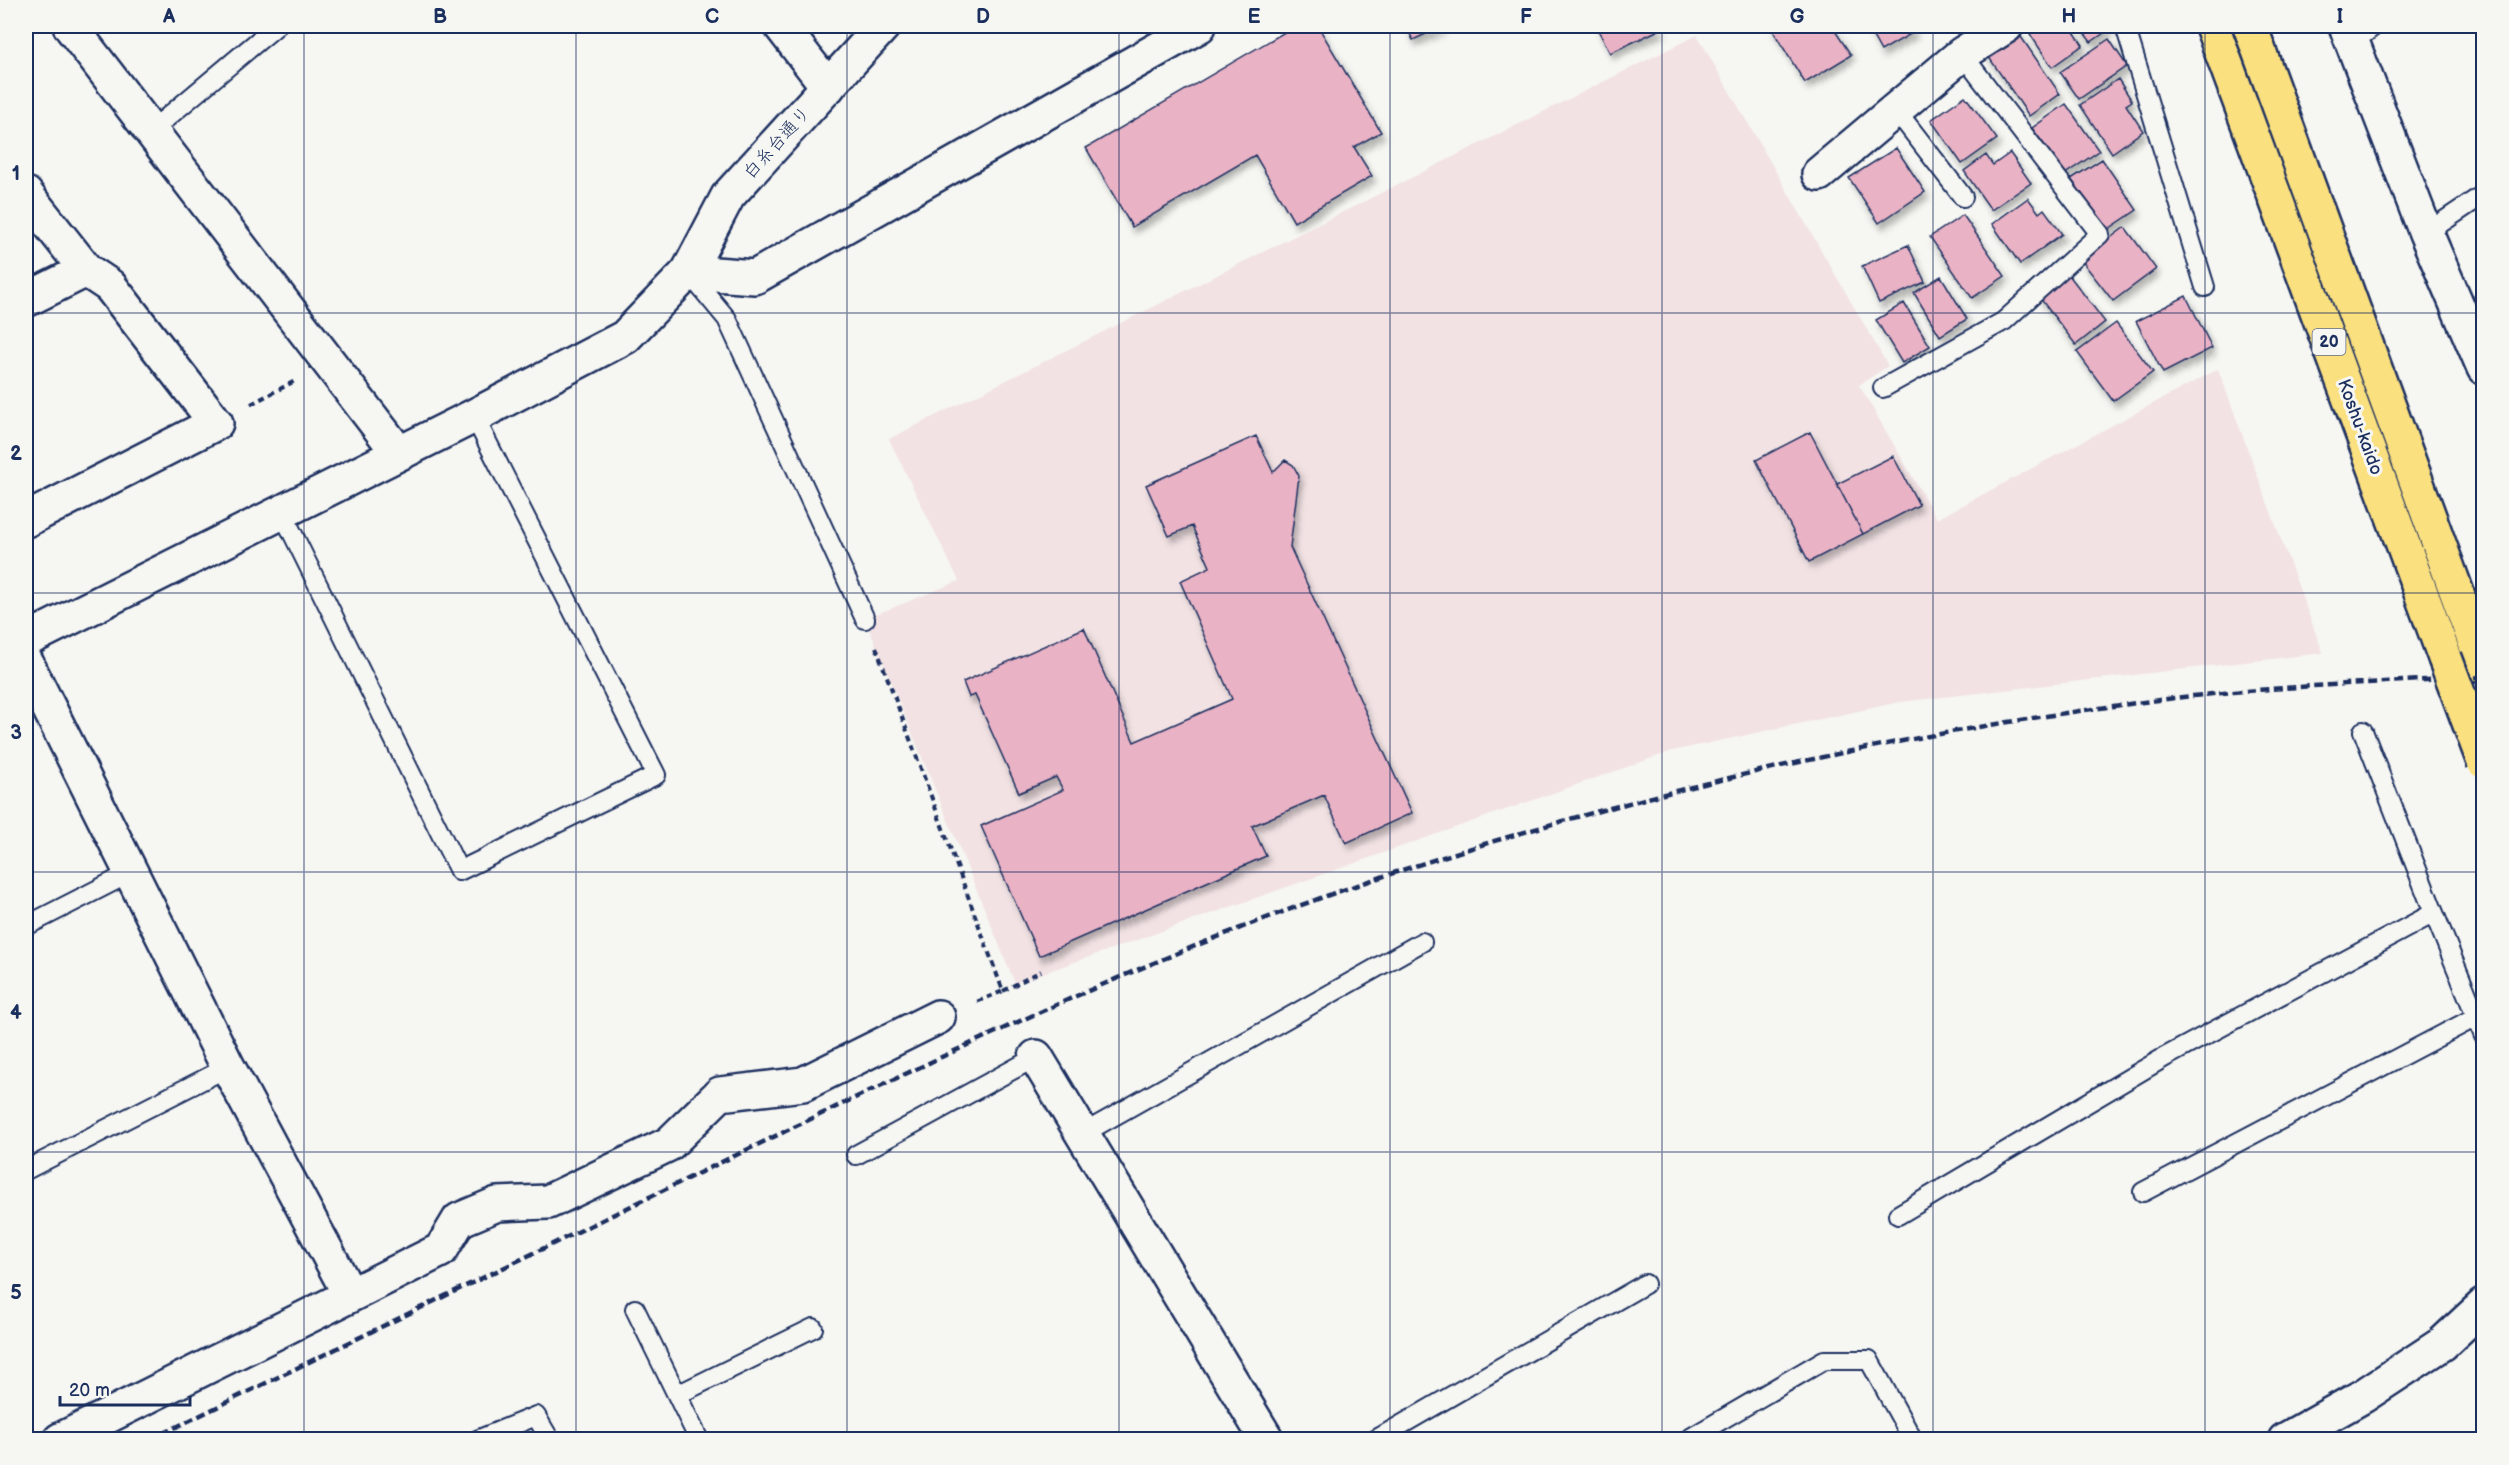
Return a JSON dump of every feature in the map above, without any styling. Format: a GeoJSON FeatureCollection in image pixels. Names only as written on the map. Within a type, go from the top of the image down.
{"type":"FeatureCollection","features":[{"type":"Feature","properties":{"kind":"highway","name":"Koshu-kaido"},"geometry":{"type":"LineString","coordinates":[[2212,26],[2484,762]]}},
{"type":"Feature","properties":{"kind":"highway","name":"Koshu-kaido"},"geometry":{"type":"LineString","coordinates":[[2250,26],[2484,667]]}},
{"type":"Feature","properties":{"kind":"street"},"geometry":{"type":"LineString","coordinates":[[70,26],[398,452]]}},
{"type":"Feature","properties":{"kind":"street"},"geometry":{"type":"LineString","coordinates":[[781,26],[828,87]]}},
{"type":"Feature","properties":{"kind":"street","name":"白糸台通り"},"geometry":{"type":"LineString","coordinates":[[26,640],[281,510],[474,416],[625,337],[688,272],[728,196],[883,26]]}},
{"type":"Feature","properties":{"kind":"street"},"geometry":{"type":"LineString","coordinates":[[688,272],[755,277],[1199,26]]}},
{"type":"Feature","properties":{"kind":"street"},"geometry":{"type":"LineString","coordinates":[[1819,174],[1962,54],[2006,26]]}},
{"type":"Feature","properties":{"kind":"street"},"geometry":{"type":"LineString","coordinates":[[2358,31],[2426,233],[2484,368]]}},
{"type":"Feature","properties":{"kind":"street"},"geometry":{"type":"LineString","coordinates":[[26,194],[86,270],[110,286],[216,423],[26,520]]}},
{"type":"Feature","properties":{"kind":"street"},"geometry":{"type":"LineString","coordinates":[[26,300],[86,270]]}},
{"type":"Feature","properties":{"kind":"street"},"geometry":{"type":"LineString","coordinates":[[26,662],[228,1067],[350,1295]]}},
{"type":"Feature","properties":{"kind":"street"},"geometry":{"type":"LineString","coordinates":[[60,1440],[441,1251],[459,1220],[497,1204],[548,1202],[669,1144],[720,1094],[803,1084],[938,1017]]}},
{"type":"Feature","properties":{"kind":"street"},"geometry":{"type":"LineString","coordinates":[[1036,1057],[1084,1133],[1267,1440]]}},
{"type":"Feature","properties":{"kind":"street"},"geometry":{"type":"LineString","coordinates":[[2285,1440],[2363,1396],[2432,1350],[2484,1305]]}},
{"type":"Feature","properties":{"kind":"lane"},"geometry":{"type":"LineString","coordinates":[[151,130],[276,26]]}},
{"type":"Feature","properties":{"kind":"lane"},"geometry":{"type":"LineString","coordinates":[[2125,26],[2205,287]]}},
{"type":"Feature","properties":{"kind":"lane"},"geometry":{"type":"LineString","coordinates":[[1883,388],[2004,321],[2100,234],[1962,54]]}},
{"type":"Feature","properties":{"kind":"lane"},"geometry":{"type":"LineString","coordinates":[[1896,110],[1964,197]]}},
{"type":"Feature","properties":{"kind":"lane"},"geometry":{"type":"LineString","coordinates":[[2426,233],[2484,194]]}},
{"type":"Feature","properties":{"kind":"lane"},"geometry":{"type":"LineString","coordinates":[[688,272],[727,319],[865,619]]}},
{"type":"Feature","properties":{"kind":"lane"},"geometry":{"type":"LineString","coordinates":[[281,510],[459,871],[657,775],[474,416]]}},
{"type":"Feature","properties":{"kind":"lane"},"geometry":{"type":"LineString","coordinates":[[2363,731],[2484,1036]]}},
{"type":"Feature","properties":{"kind":"lane"},"geometry":{"type":"LineString","coordinates":[[26,926],[130,873]]}},
{"type":"Feature","properties":{"kind":"lane"},"geometry":{"type":"LineString","coordinates":[[1898,1215],[2165,1057],[2434,913]]}},
{"type":"Feature","properties":{"kind":"lane"},"geometry":{"type":"LineString","coordinates":[[1084,1133],[1422,942]]}},
{"type":"Feature","properties":{"kind":"lane"},"geometry":{"type":"LineString","coordinates":[[2143,1192],[2476,1017]]}},
{"type":"Feature","properties":{"kind":"lane"},"geometry":{"type":"LineString","coordinates":[[856,1155],[1036,1057]]}},
{"type":"Feature","properties":{"kind":"lane"},"geometry":{"type":"LineString","coordinates":[[26,1170],[228,1067]]}},
{"type":"Feature","properties":{"kind":"lane"},"geometry":{"type":"LineString","coordinates":[[1376,1440],[1646,1284]]}},
{"type":"Feature","properties":{"kind":"lane"},"geometry":{"type":"LineString","coordinates":[[635,1309],[699,1440]]}},
{"type":"Feature","properties":{"kind":"lane"},"geometry":{"type":"LineString","coordinates":[[677,1395],[813,1328]]}},
{"type":"Feature","properties":{"kind":"lane"},"geometry":{"type":"LineString","coordinates":[[1687,1440],[1824,1360],[1869,1360],[1913,1440]]}},
{"type":"Feature","properties":{"kind":"lane"},"geometry":{"type":"LineString","coordinates":[[477,1440],[536,1416],[550,1440]]}},
{"type":"Feature","properties":{"kind":"path"},"geometry":{"type":"LineString","coordinates":[[216,423],[330,363]]}},
{"type":"Feature","properties":{"kind":"path"},"geometry":{"type":"LineString","coordinates":[[865,619],[1003,991]]}},
{"type":"Feature","properties":{"kind":"path"},"geometry":{"type":"LineString","coordinates":[[938,1017],[1003,991],[1041,971]]}},
{"type":"Feature","properties":{"kind":"shaded area"},"geometry":{"type":"Polygon","coordinates":[[[1697,35],[1888,366],[1859,385],[1937,519],[2218,369],[2323,653],[1900,702],[1672,751],[1015,983],[865,619],[959,581],[889,439],[1697,35]]]}},
{"type":"Feature","properties":{"kind":"building"},"geometry":{"type":"Polygon","coordinates":[[[1295,26],[1318,26],[1381,132],[1354,147],[1372,176],[1294,222],[1255,155],[1132,227],[1086,148],[1295,26]]]}},
{"type":"Feature","properties":{"kind":"building"},"geometry":{"type":"Polygon","coordinates":[[[1406,26],[1443,26],[1413,40],[1406,26]]]}},
{"type":"Feature","properties":{"kind":"building"},"geometry":{"type":"Polygon","coordinates":[[[1596,26],[1660,26],[1661,29],[1610,53],[1596,26]]]}},
{"type":"Feature","properties":{"kind":"building"},"geometry":{"type":"Polygon","coordinates":[[[1770,26],[1832,26],[1851,55],[1805,83],[1770,26]]]}},
{"type":"Feature","properties":{"kind":"building"},"geometry":{"type":"Polygon","coordinates":[[[1867,26],[1911,26],[1914,32],[1881,51],[1867,26]]]}},
{"type":"Feature","properties":{"kind":"building"},"geometry":{"type":"Polygon","coordinates":[[[2042,26],[2070,26],[2083,45],[2052,67],[2030,34],[2042,26]]]}},
{"type":"Feature","properties":{"kind":"building"},"geometry":{"type":"Polygon","coordinates":[[[2079,26],[2109,26],[2110,29],[2091,42],[2079,26]]]}},
{"type":"Feature","properties":{"kind":"building"},"geometry":{"type":"Polygon","coordinates":[[[2017,31],[2060,94],[2029,116],[1986,53],[2017,31]]]}},
{"type":"Feature","properties":{"kind":"building"},"geometry":{"type":"Polygon","coordinates":[[[2109,39],[2127,66],[2079,99],[2060,72],[2109,39]]]}},
{"type":"Feature","properties":{"kind":"building"},"geometry":{"type":"Polygon","coordinates":[[[2118,79],[2132,101],[2126,105],[2143,131],[2112,153],[2080,105],[2118,79]]]}},
{"type":"Feature","properties":{"kind":"building"},"geometry":{"type":"Polygon","coordinates":[[[1965,96],[1997,139],[1962,164],[1931,120],[1965,96]]]}},
{"type":"Feature","properties":{"kind":"building"},"geometry":{"type":"Polygon","coordinates":[[[2066,104],[2099,151],[2065,174],[2032,128],[2066,104]]]}},
{"type":"Feature","properties":{"kind":"building"},"geometry":{"type":"Polygon","coordinates":[[[1896,148],[1925,192],[1879,223],[1849,178],[1896,148]]]}},
{"type":"Feature","properties":{"kind":"building"},"geometry":{"type":"Polygon","coordinates":[[[2010,153],[2031,183],[1991,210],[1964,171],[1986,155],[1993,165],[2010,153]]]}},
{"type":"Feature","properties":{"kind":"building"},"geometry":{"type":"Polygon","coordinates":[[[2102,159],[2137,210],[2107,230],[2071,179],[2102,159]]]}},
{"type":"Feature","properties":{"kind":"building"},"geometry":{"type":"Polygon","coordinates":[[[2028,198],[2039,213],[2044,209],[2062,234],[2020,264],[1992,224],[2028,198]]]}},
{"type":"Feature","properties":{"kind":"building"},"geometry":{"type":"Polygon","coordinates":[[[1963,215],[2005,276],[1972,298],[1930,237],[1963,215]]]}},
{"type":"Feature","properties":{"kind":"building"},"geometry":{"type":"Polygon","coordinates":[[[2125,227],[2156,269],[2113,301],[2081,260],[2125,227]]]}},
{"type":"Feature","properties":{"kind":"building"},"geometry":{"type":"Polygon","coordinates":[[[1908,245],[1925,282],[1879,303],[1862,266],[1908,245]]]}},
{"type":"Feature","properties":{"kind":"building"},"geometry":{"type":"Polygon","coordinates":[[[2069,275],[2105,322],[2076,345],[2039,297],[2069,275]]]}},
{"type":"Feature","properties":{"kind":"building"},"geometry":{"type":"Polygon","coordinates":[[[1941,276],[1967,319],[1940,336],[1914,293],[1941,276]]]}},
{"type":"Feature","properties":{"kind":"building"},"geometry":{"type":"Polygon","coordinates":[[[2186,296],[2212,348],[2163,373],[2136,321],[2186,296]]]}},
{"type":"Feature","properties":{"kind":"building"},"geometry":{"type":"Polygon","coordinates":[[[1904,303],[1930,346],[1902,363],[1876,320],[1904,303]]]}},
{"type":"Feature","properties":{"kind":"building"},"geometry":{"type":"Polygon","coordinates":[[[2116,323],[2153,372],[2113,401],[2077,352],[2116,323]]]}},
{"type":"Feature","properties":{"kind":"building"},"geometry":{"type":"Polygon","coordinates":[[[1810,432],[1863,534],[1809,562],[1756,460],[1810,432]]]}},
{"type":"Feature","properties":{"kind":"building"},"geometry":{"type":"Polygon","coordinates":[[[1256,436],[1273,472],[1285,460],[1293,465],[1299,476],[1290,547],[1412,813],[1346,843],[1324,795],[1252,826],[1266,856],[1039,956],[981,826],[1063,790],[1056,777],[1019,793],[975,695],[969,697],[963,682],[1084,628],[1134,742],[1232,699],[1180,581],[1210,567],[1192,526],[1169,536],[1146,485],[1256,436]]]}},
{"type":"Feature","properties":{"kind":"building"},"geometry":{"type":"Polygon","coordinates":[[[1893,456],[1919,505],[1863,534],[1837,484],[1893,456]]]}},
{"type":"Feature","properties":{"kind":"railway"},"geometry":{"type":"LineString","coordinates":[[150,1440],[779,1134],[1020,1021],[1265,918],[1445,856],[1639,800],[1836,754],[1936,735],[2136,703],[2223,693],[2484,677]]}}]}
